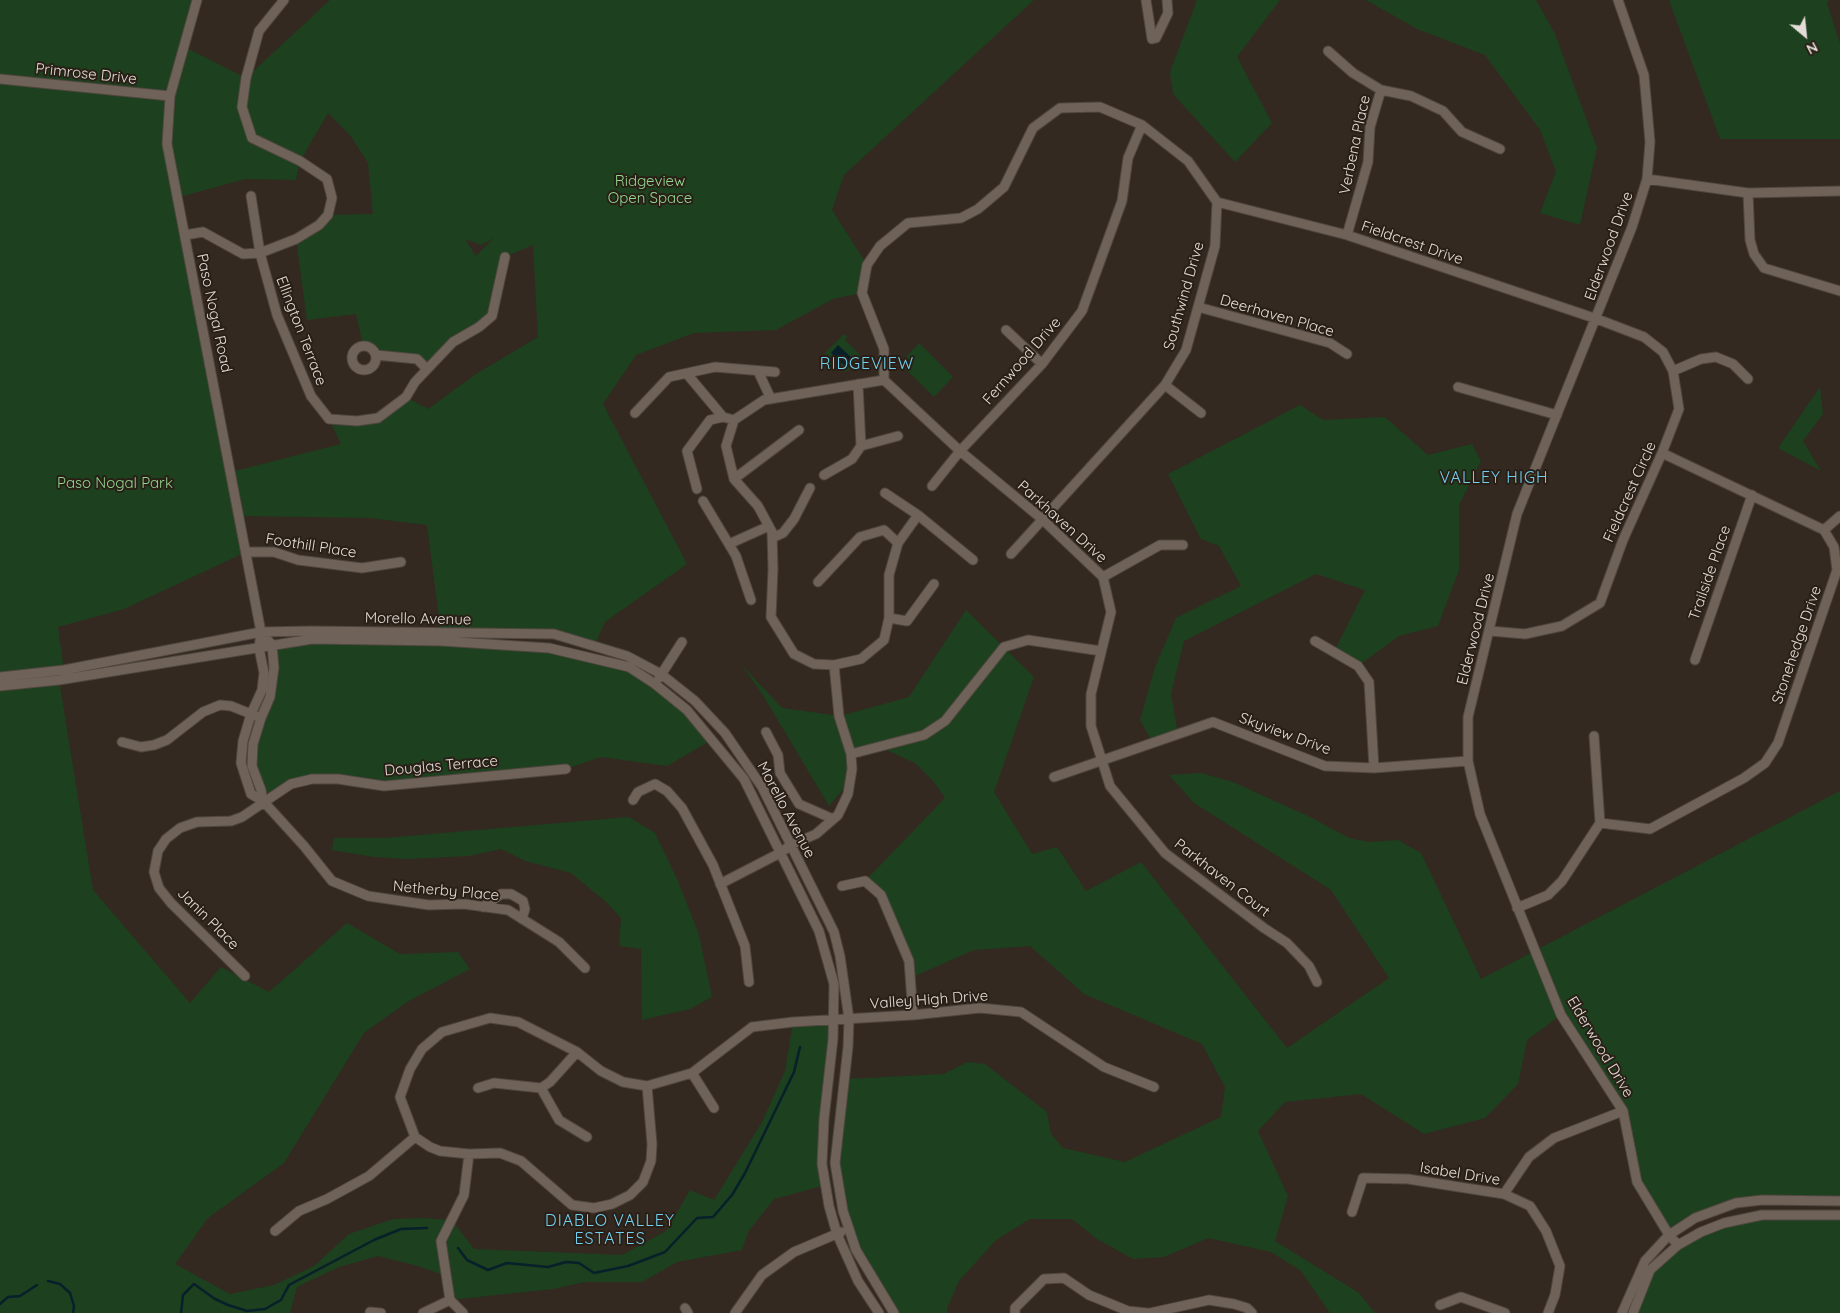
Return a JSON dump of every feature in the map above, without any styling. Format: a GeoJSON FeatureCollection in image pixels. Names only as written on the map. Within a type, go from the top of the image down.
{"type":"FeatureCollection","features":[{"type":"Feature","properties":{"kind":"street","name":"Paso Nogal Road"},"geometry":{"type":"LineString","coordinates":[[197,0],[170,96],[167,144],[262,632]]}},
{"type":"Feature","properties":{"kind":"street"},"geometry":{"type":"LineString","coordinates":[[185,235],[202,232],[243,254],[260,253],[296,240],[319,224],[328,215],[332,198],[327,179],[300,161],[252,138],[242,107],[246,78],[259,31],[284,0]]}},
{"type":"Feature","properties":{"kind":"street"},"geometry":{"type":"LineString","coordinates":[[1146,0],[1152,39],[1156,38],[1168,13],[1167,0]]}},
{"type":"Feature","properties":{"kind":"street","name":"Elderwood Drive"},"geometry":{"type":"LineString","coordinates":[[1618,0],[1644,75],[1650,142],[1647,179],[1632,227],[1517,514],[1468,717],[1468,761],[1480,814],[1561,1015],[1623,1111],[1637,1182],[1678,1245]]}},
{"type":"Feature","properties":{"kind":"street"},"geometry":{"type":"LineString","coordinates":[[1328,52],[1353,73],[1381,90],[1411,96],[1443,111],[1462,132],[1500,149]]}},
{"type":"Feature","properties":{"kind":"street","name":"Primrose Drive"},"geometry":{"type":"LineString","coordinates":[[0,79],[170,96]]}},
{"type":"Feature","properties":{"kind":"street","name":"Verbena Place"},"geometry":{"type":"LineString","coordinates":[[1347,235],[1368,162],[1370,127],[1381,90]]}},
{"type":"Feature","properties":{"kind":"street"},"geometry":{"type":"LineString","coordinates":[[918,515],[898,543],[889,575],[889,618],[884,640],[861,659],[834,666],[814,664],[794,654],[771,617],[773,569],[772,538],[769,526],[758,506],[734,479],[726,446],[734,420],[764,400],[884,380],[884,349],[862,292],[867,265],[880,246],[908,223],[960,218],[978,209],[1004,187],[1033,128],[1060,108],[1100,107],[1142,125],[1188,161],[1217,202]]}},
{"type":"Feature","properties":{"kind":"street","name":"Fernwood Drive"},"geometry":{"type":"LineString","coordinates":[[932,486],[960,451],[1042,364],[1082,311],[1122,201],[1128,158],[1142,125]]}},
{"type":"Feature","properties":{"kind":"street"},"geometry":{"type":"LineString","coordinates":[[1647,179],[1748,194],[1840,191]]}},
{"type":"Feature","properties":{"kind":"street"},"geometry":{"type":"LineString","coordinates":[[1748,194],[1750,240],[1754,254],[1764,268],[1840,291]]}},
{"type":"Feature","properties":{"kind":"street"},"geometry":{"type":"LineString","coordinates":[[251,196],[260,253]]}},
{"type":"Feature","properties":{"kind":"street","name":"Fieldcrest Drive"},"geometry":{"type":"LineString","coordinates":[[1217,202],[1347,235],[1596,319]]}},
{"type":"Feature","properties":{"kind":"street","name":"Southwind Drive"},"geometry":{"type":"LineString","coordinates":[[1011,554],[1165,385],[1186,350],[1215,246],[1217,202]]}},
{"type":"Feature","properties":{"kind":"street","name":"Ellington Terrace"},"geometry":{"type":"LineString","coordinates":[[260,253],[277,315],[311,396],[329,419],[357,421],[378,418],[406,397],[415,382],[452,342],[478,327],[492,316],[505,257]]}},
{"type":"Feature","properties":{"kind":"street","name":"Deerhaven Place"},"geometry":{"type":"LineString","coordinates":[[1198,308],[1330,343],[1347,354]]}},
{"type":"Feature","properties":{"kind":"street","name":"Fieldcrest Circle"},"geometry":{"type":"LineString","coordinates":[[1490,630],[1525,634],[1562,626],[1600,603],[1623,540],[1662,453],[1679,409],[1673,370],[1663,352],[1644,337],[1596,319]]}},
{"type":"Feature","properties":{"kind":"street"},"geometry":{"type":"LineString","coordinates":[[1006,330],[1042,364]]}},
{"type":"Feature","properties":{"kind":"street"},"geometry":{"type":"LineString","coordinates":[[376,355],[417,359],[427,369]]}},
{"type":"Feature","properties":{"kind":"street"},"geometry":{"type":"LineString","coordinates":[[1673,370],[1701,359],[1716,356],[1733,364],[1748,378]]}},
{"type":"Feature","properties":{"kind":"street"},"geometry":{"type":"LineString","coordinates":[[635,414],[669,377],[715,367],[775,372]]}},
{"type":"Feature","properties":{"kind":"street"},"geometry":{"type":"LineString","coordinates":[[758,371],[771,399]]}},
{"type":"Feature","properties":{"kind":"street"},"geometry":{"type":"LineString","coordinates":[[687,374],[723,417]]}},
{"type":"Feature","properties":{"kind":"street","name":"Parkhaven Drive"},"geometry":{"type":"LineString","coordinates":[[884,380],[960,451],[1042,519],[1103,577],[1111,612],[1091,694],[1091,726],[1101,762]]}},
{"type":"Feature","properties":{"kind":"street"},"geometry":{"type":"LineString","coordinates":[[824,475],[852,459],[860,446],[858,384]]}},
{"type":"Feature","properties":{"kind":"street"},"geometry":{"type":"LineString","coordinates":[[1165,385],[1201,413]]}},
{"type":"Feature","properties":{"kind":"street"},"geometry":{"type":"LineString","coordinates":[[1458,387],[1557,415]]}},
{"type":"Feature","properties":{"kind":"street"},"geometry":{"type":"LineString","coordinates":[[697,489],[687,451],[710,420],[723,417],[734,420]]}},
{"type":"Feature","properties":{"kind":"street"},"geometry":{"type":"LineString","coordinates":[[734,479],[799,430]]}},
{"type":"Feature","properties":{"kind":"street"},"geometry":{"type":"LineString","coordinates":[[860,446],[898,436]]}},
{"type":"Feature","properties":{"kind":"street"},"geometry":{"type":"LineString","coordinates":[[1662,453],[1824,530],[1840,516]]}},
{"type":"Feature","properties":{"kind":"street"},"geometry":{"type":"LineString","coordinates":[[772,538],[783,532],[794,519],[810,488]]}},
{"type":"Feature","properties":{"kind":"street"},"geometry":{"type":"LineString","coordinates":[[885,493],[918,515],[973,560]]}},
{"type":"Feature","properties":{"kind":"street","name":"Trailside Place"},"geometry":{"type":"LineString","coordinates":[[1695,660],[1752,495]]}},
{"type":"Feature","properties":{"kind":"street"},"geometry":{"type":"LineString","coordinates":[[703,501],[736,556],[752,600]]}},
{"type":"Feature","properties":{"kind":"street"},"geometry":{"type":"LineString","coordinates":[[729,544],[769,526]]}},
{"type":"Feature","properties":{"kind":"street"},"geometry":{"type":"LineString","coordinates":[[818,582],[860,537],[884,530],[898,543]]}},
{"type":"Feature","properties":{"kind":"street","name":"Stonehedge Drive"},"geometry":{"type":"LineString","coordinates":[[1600,823],[1650,829],[1744,778],[1766,763],[1778,743],[1837,570],[1834,547],[1824,530]]}},
{"type":"Feature","properties":{"kind":"street"},"geometry":{"type":"LineString","coordinates":[[1103,577],[1160,545],[1183,545]]}},
{"type":"Feature","properties":{"kind":"street","name":"Foothill Place"},"geometry":{"type":"LineString","coordinates":[[246,552],[274,552],[298,560],[362,568],[401,562]]}},
{"type":"Feature","properties":{"kind":"street"},"geometry":{"type":"LineString","coordinates":[[889,618],[907,621],[934,584]]}},
{"type":"Feature","properties":{"kind":"street"},"geometry":{"type":"LineString","coordinates":[[262,632],[272,645],[274,668],[270,697],[253,744],[252,766],[263,801]]}},
{"type":"Feature","properties":{"kind":"street"},"geometry":{"type":"LineString","coordinates":[[259,648],[262,632]]}},
{"type":"Feature","properties":{"kind":"street","name":"Morello Avenue"},"geometry":{"type":"LineString","coordinates":[[0,677],[64,670],[262,632],[554,634],[627,656],[661,674],[695,701],[725,732],[762,787],[834,932],[840,956],[849,1019],[848,1047],[835,1163],[848,1229],[856,1250],[894,1313]]}},
{"type":"Feature","properties":{"kind":"street","name":"Morello Avenue"},"geometry":{"type":"LineString","coordinates":[[0,686],[59,680],[312,639],[441,641],[549,648],[629,667],[655,684],[687,710],[744,779],[819,931],[834,984],[834,1020],[822,1164],[829,1206],[837,1234],[858,1281],[879,1313]]}},
{"type":"Feature","properties":{"kind":"street"},"geometry":{"type":"LineString","coordinates":[[851,754],[924,735],[945,721],[1004,647],[1028,640],[1101,651]]}},
{"type":"Feature","properties":{"kind":"street"},"geometry":{"type":"LineString","coordinates":[[1315,641],[1358,666],[1369,682],[1374,768]]}},
{"type":"Feature","properties":{"kind":"street"},"geometry":{"type":"LineString","coordinates":[[655,684],[682,642]]}},
{"type":"Feature","properties":{"kind":"street","name":"Netherby Place"},"geometry":{"type":"LineString","coordinates":[[259,648],[264,673],[262,690],[251,714],[243,741],[241,763],[251,794],[263,801],[304,846],[332,881],[368,896],[429,904],[464,904],[508,910],[559,942],[585,968]]}},
{"type":"Feature","properties":{"kind":"street"},"geometry":{"type":"LineString","coordinates":[[720,884],[780,853],[791,845],[816,834],[838,814],[848,794],[852,769],[851,754],[840,716],[834,666]]}},
{"type":"Feature","properties":{"kind":"street"},"geometry":{"type":"LineString","coordinates":[[122,742],[141,747],[154,745],[167,740],[203,712],[220,705],[231,706],[261,718]]}},
{"type":"Feature","properties":{"kind":"street","name":"Skyview Drive"},"geometry":{"type":"LineString","coordinates":[[1054,777],[1214,722],[1325,766],[1374,768],[1468,761]]}},
{"type":"Feature","properties":{"kind":"street"},"geometry":{"type":"LineString","coordinates":[[766,732],[778,755],[780,773],[799,804],[833,819]]}},
{"type":"Feature","properties":{"kind":"street"},"geometry":{"type":"LineString","coordinates":[[1517,908],[1548,895],[1562,881],[1600,823],[1594,736]]}},
{"type":"Feature","properties":{"kind":"street","name":"Parkhaven Court"},"geometry":{"type":"LineString","coordinates":[[1101,762],[1110,786],[1165,853],[1264,928],[1287,943],[1309,966],[1318,982]]}},
{"type":"Feature","properties":{"kind":"street","name":"Douglas Terrace"},"geometry":{"type":"LineString","coordinates":[[263,801],[291,784],[312,779],[338,779],[384,786],[566,769]]}},
{"type":"Feature","properties":{"kind":"street"},"geometry":{"type":"LineString","coordinates":[[634,800],[638,792],[655,784],[666,791],[682,808],[720,884],[745,946],[749,982]]}},
{"type":"Feature","properties":{"kind":"street","name":"Janin Place"},"geometry":{"type":"LineString","coordinates":[[245,976],[171,903],[159,888],[154,872],[162,845],[166,839],[180,828],[197,822],[231,821],[242,816],[263,801]]}},
{"type":"Feature","properties":{"kind":"street"},"geometry":{"type":"LineString","coordinates":[[842,886],[865,882],[881,895],[909,961],[913,1016]]}},
{"type":"Feature","properties":{"kind":"street"},"geometry":{"type":"LineString","coordinates":[[483,907],[500,894],[511,894],[523,901],[525,910],[522,919]]}},
{"type":"Feature","properties":{"kind":"street","name":"Valley High Drive"},"geometry":{"type":"LineString","coordinates":[[692,1073],[752,1027],[793,1022],[913,1016],[980,1008],[1021,1012],[1104,1067],[1154,1087]]}},
{"type":"Feature","properties":{"kind":"street"},"geometry":{"type":"LineString","coordinates":[[647,1086],[652,1161],[643,1182],[630,1195],[612,1204],[594,1208],[572,1205],[521,1161],[500,1153],[469,1154],[440,1151],[415,1137],[400,1097],[410,1069],[422,1050],[442,1032],[490,1018],[518,1022],[577,1052],[601,1071],[623,1082],[647,1086],[692,1073],[714,1108]]}},
{"type":"Feature","properties":{"kind":"street"},"geometry":{"type":"LineString","coordinates":[[478,1088],[494,1083],[540,1088],[550,1082],[577,1052]]}},
{"type":"Feature","properties":{"kind":"street"},"geometry":{"type":"LineString","coordinates":[[540,1088],[559,1120],[587,1137]]}},
{"type":"Feature","properties":{"kind":"street"},"geometry":{"type":"LineString","coordinates":[[1504,1194],[1530,1157],[1554,1138],[1623,1111]]}},
{"type":"Feature","properties":{"kind":"street"},"geometry":{"type":"LineString","coordinates":[[275,1231],[299,1211],[327,1199],[369,1176],[415,1137]]}},
{"type":"Feature","properties":{"kind":"street"},"geometry":{"type":"LineString","coordinates":[[463,1313],[450,1300],[441,1241],[464,1195],[469,1154]]}},
{"type":"Feature","properties":{"kind":"street","name":"Isabel Drive"},"geometry":{"type":"LineString","coordinates":[[1352,1212],[1363,1178],[1408,1180],[1504,1194],[1530,1206],[1546,1231],[1560,1266],[1555,1295],[1548,1313]]}},
{"type":"Feature","properties":{"kind":"street"},"geometry":{"type":"LineString","coordinates":[[1622,1313],[1645,1261],[1670,1235],[1695,1218],[1736,1203],[1762,1200],[1840,1201]]}},
{"type":"Feature","properties":{"kind":"street"},"geometry":{"type":"LineString","coordinates":[[1632,1313],[1650,1270],[1678,1245],[1701,1232],[1724,1223],[1762,1215],[1840,1215]]}},
{"type":"Feature","properties":{"kind":"street"},"geometry":{"type":"LineString","coordinates":[[735,1313],[762,1275],[794,1252],[848,1229]]}},
{"type":"Feature","properties":{"kind":"street"},"geometry":{"type":"LineString","coordinates":[[1015,1313],[1015,1308],[1044,1279],[1064,1278],[1089,1295],[1128,1311],[1149,1313],[1209,1300],[1234,1304],[1247,1308],[1252,1313]]}},
{"type":"Feature","properties":{"kind":"street"},"geometry":{"type":"LineString","coordinates":[[1440,1305],[1461,1297],[1505,1313]]}},
{"type":"Feature","properties":{"kind":"street"},"geometry":{"type":"LineString","coordinates":[[423,1313],[450,1300]]}},
{"type":"Feature","properties":{"kind":"street"},"geometry":{"type":"LineString","coordinates":[[370,1312],[382,1313]]}},
{"type":"Feature","properties":{"kind":"green space"},"geometry":{"type":"Polygon","coordinates":[[[0,0],[197,0],[183,46],[246,78],[330,0],[1034,0],[844,175],[832,210],[867,265],[862,293],[833,299],[776,330],[694,333],[636,355],[603,404],[687,564],[605,622],[594,646],[554,634],[441,633],[427,525],[371,518],[240,516],[246,552],[124,609],[58,627],[64,670],[0,677],[0,0]],[[328,113],[300,161],[296,180],[245,179],[176,198],[231,472],[341,444],[329,419],[378,418],[406,397],[428,409],[476,374],[538,337],[533,245],[505,257],[492,316],[453,342],[427,369],[417,359],[376,355],[373,349],[363,345],[356,314],[307,320],[296,239],[328,215],[373,214],[368,163],[350,135],[328,113]],[[494,238],[481,245],[465,239],[476,256],[494,238]]]}},
{"type":"Feature","properties":{"kind":"green space"},"geometry":{"type":"Polygon","coordinates":[[[1197,0],[1280,0],[1237,57],[1272,123],[1235,162],[1173,94],[1170,72],[1197,0]]]}},
{"type":"Feature","properties":{"kind":"green space"},"geometry":{"type":"Polygon","coordinates":[[[1366,0],[1536,0],[1555,34],[1597,148],[1580,225],[1540,213],[1556,171],[1540,130],[1485,55],[1417,29],[1366,0]]]}},
{"type":"Feature","properties":{"kind":"green space"},"geometry":{"type":"Polygon","coordinates":[[[1669,0],[1829,0],[1827,3],[1840,44],[1840,139],[1720,139],[1669,0]]]}},
{"type":"Feature","properties":{"kind":"green space"},"geometry":{"type":"Polygon","coordinates":[[[844,334],[847,337],[845,340],[860,355],[849,370],[844,372],[838,366],[833,371],[825,364],[831,359],[825,353],[844,334]]]}},
{"type":"Feature","properties":{"kind":"green space"},"geometry":{"type":"Polygon","coordinates":[[[919,343],[953,377],[934,397],[904,368],[903,360],[919,343]]]}},
{"type":"Feature","properties":{"kind":"green space"},"geometry":{"type":"Polygon","coordinates":[[[1820,387],[1823,414],[1803,441],[1821,471],[1778,448],[1820,387]]]}},
{"type":"Feature","properties":{"kind":"green space"},"geometry":{"type":"Polygon","coordinates":[[[1300,405],[1323,420],[1385,417],[1428,455],[1472,444],[1481,461],[1459,505],[1459,570],[1438,626],[1399,636],[1358,666],[1334,652],[1365,590],[1316,574],[1184,641],[1171,694],[1178,734],[1153,743],[1140,720],[1155,667],[1176,618],[1241,586],[1219,546],[1201,539],[1168,474],[1300,405]]]}},
{"type":"Feature","properties":{"kind":"green space"},"geometry":{"type":"Polygon","coordinates":[[[966,610],[1034,677],[994,792],[1032,854],[1057,847],[1086,891],[1141,862],[1287,1048],[1389,978],[1331,890],[1194,803],[1169,775],[1201,773],[1233,782],[1310,817],[1349,838],[1369,842],[1398,840],[1421,853],[1481,979],[1840,791],[1840,1201],[1736,1203],[1669,1235],[1637,1182],[1623,1111],[1561,1015],[1527,1040],[1518,1084],[1485,1118],[1424,1134],[1361,1094],[1285,1102],[1258,1131],[1288,1196],[1275,1241],[1359,1293],[1375,1313],[1330,1313],[1301,1271],[1271,1252],[1208,1238],[1164,1257],[1133,1259],[1097,1239],[1072,1219],[1030,1219],[996,1240],[959,1281],[947,1308],[947,1313],[894,1313],[856,1250],[835,1163],[845,1079],[944,1074],[967,1062],[985,1064],[1047,1112],[1051,1134],[1063,1148],[1125,1162],[1221,1117],[1225,1087],[1202,1044],[1084,994],[1030,946],[974,950],[910,978],[909,961],[881,895],[865,881],[945,798],[934,782],[915,763],[880,747],[851,754],[850,781],[829,806],[761,692],[740,663],[782,708],[840,716],[909,697],[966,610]]]}},
{"type":"Feature","properties":{"kind":"green space"},"geometry":{"type":"Polygon","coordinates":[[[312,639],[549,648],[629,667],[655,684],[713,739],[667,766],[601,757],[566,769],[384,786],[312,779],[263,801],[252,766],[253,744],[270,697],[272,645],[312,639]]]}},
{"type":"Feature","properties":{"kind":"green space"},"geometry":{"type":"Polygon","coordinates":[[[59,680],[93,890],[190,1003],[221,967],[269,992],[347,923],[400,954],[458,952],[470,969],[407,1002],[364,1033],[284,1163],[208,1218],[175,1264],[230,1294],[274,1285],[314,1266],[349,1234],[393,1219],[420,1218],[452,1220],[474,1249],[622,1255],[666,1231],[690,1190],[714,1200],[762,1122],[785,1071],[793,1022],[834,1020],[824,1119],[826,1185],[774,1199],[748,1232],[742,1250],[677,1262],[642,1282],[585,1282],[553,1289],[450,1300],[446,1276],[418,1266],[378,1256],[339,1267],[297,1287],[290,1313],[0,1313],[0,686],[59,680]]]}},
{"type":"Feature","properties":{"kind":"green space"},"geometry":{"type":"Polygon","coordinates":[[[629,817],[655,833],[678,881],[699,935],[712,997],[690,1009],[642,1020],[641,949],[619,946],[621,918],[605,901],[571,873],[525,861],[501,849],[469,856],[409,859],[374,857],[332,850],[334,838],[385,838],[629,817]]]}},
{"type":"Feature","properties":{"kind":"green space"},"geometry":{"type":"Polygon","coordinates":[[[1762,1215],[1840,1215],[1840,1313],[1633,1313],[1650,1270],[1701,1232],[1762,1215]]]}},
{"type":"Feature","properties":{"kind":"water"},"geometry":{"type":"Polygon","coordinates":[[[838,345],[852,358],[845,366],[831,353],[838,345]]]}},
{"type":"Feature","properties":{"kind":"waterway"},"geometry":{"type":"LineString","coordinates":[[458,1248],[467,1260],[488,1270],[507,1263],[548,1267],[566,1262],[579,1263],[594,1273],[628,1266],[665,1252],[697,1218],[713,1217],[732,1195],[745,1173],[794,1072],[800,1047]]}},
{"type":"Feature","properties":{"kind":"waterway"},"geometry":{"type":"LineString","coordinates":[[181,1313],[183,1295],[194,1284],[215,1299],[228,1305],[247,1311],[265,1309],[281,1300],[289,1285],[374,1240],[401,1229],[427,1228]]}},
{"type":"Feature","properties":{"kind":"waterway"},"geometry":{"type":"LineString","coordinates":[[48,1281],[60,1284],[70,1293],[74,1306],[73,1313]]}},
{"type":"Feature","properties":{"kind":"waterway"},"geometry":{"type":"LineString","coordinates":[[0,1304],[8,1297],[20,1296],[37,1285]]}},
{"type":"Feature","properties":{"kind":"district","name":"RIDGEVIEW"},"geometry":{"type":"Point","coordinates":[867,364]}},
{"type":"Feature","properties":{"kind":"district","name":"VALLEY HIGH"},"geometry":{"type":"Point","coordinates":[1494,478]}},
{"type":"Feature","properties":{"kind":"district","name":"DIABLO VALLEY ESTATES"},"geometry":{"type":"Point","coordinates":[610,1230]}},
{"type":"Feature","properties":{"kind":"park label","name":"Ridgeview Open Space"},"geometry":{"type":"Point","coordinates":[650,190]}},
{"type":"Feature","properties":{"kind":"park label","name":"Paso Nogal Park"},"geometry":{"type":"Point","coordinates":[115,483]}}]}
